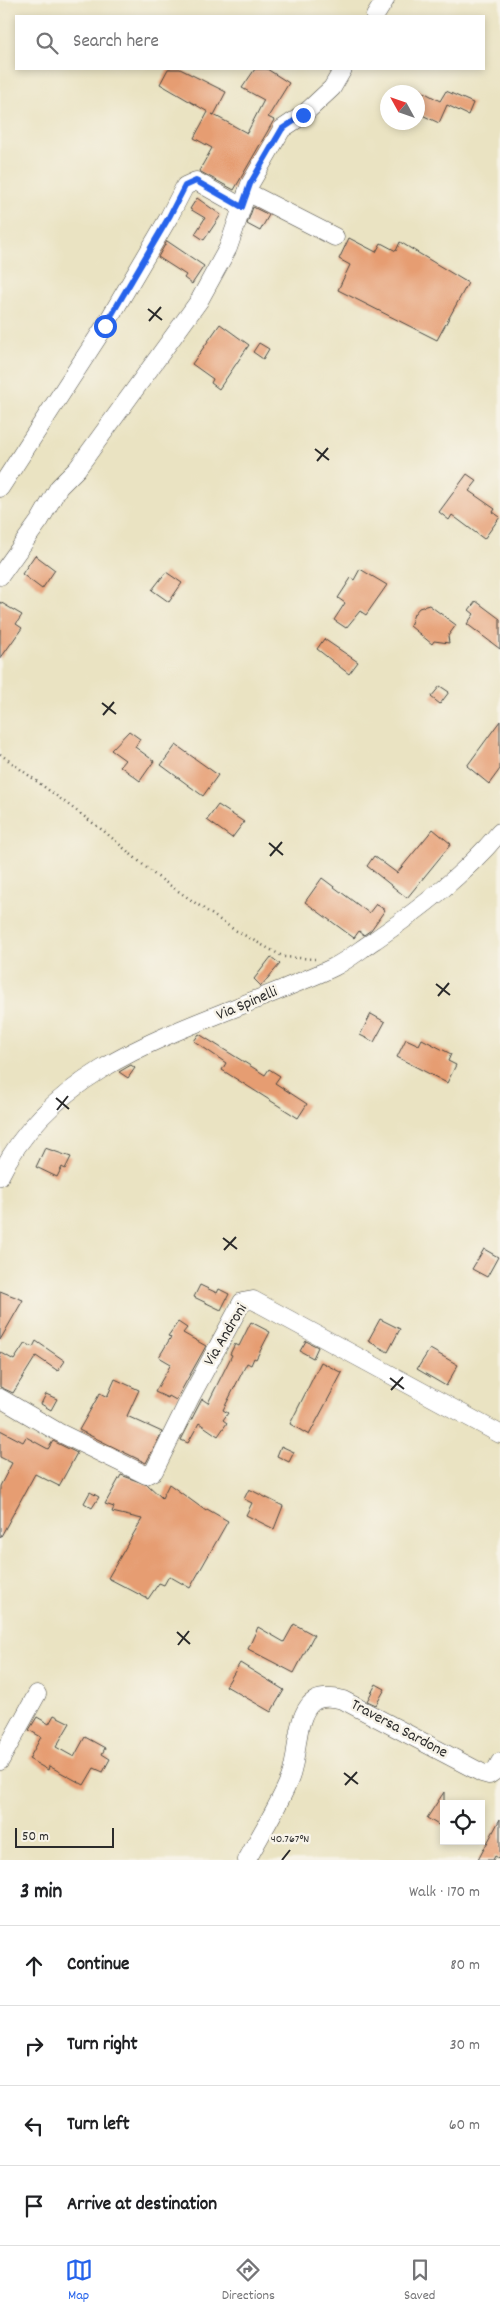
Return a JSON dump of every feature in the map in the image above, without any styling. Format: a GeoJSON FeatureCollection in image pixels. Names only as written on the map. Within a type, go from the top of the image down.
{"type":"FeatureCollection","features":[{"type":"Feature","properties":{"kind":"street"},"geometry":{"type":"LineString","coordinates":[[376,15],[386,0]]}},
{"type":"Feature","properties":{"kind":"street"},"geometry":{"type":"LineString","coordinates":[[0,576],[40,520],[60,487],[77,469],[199,301],[228,248],[245,200],[282,129],[303,115],[332,88],[342,70]]}},
{"type":"Feature","properties":{"kind":"street"},"geometry":{"type":"LineString","coordinates":[[0,488],[105,326],[185,186],[196,181],[335,237]]}},
{"type":"Feature","properties":{"kind":"street","name":"Via Spinelli"},"geometry":{"type":"LineString","coordinates":[[0,1176],[20,1140],[43,1112],[102,1067],[165,1038],[334,967],[415,912],[485,850],[500,832]]}},
{"type":"Feature","properties":{"kind":"street","name":"Via Androni"},"geometry":{"type":"LineString","coordinates":[[0,1398],[58,1432],[146,1475],[154,1471],[190,1398],[242,1302],[253,1300],[500,1434]]}},
{"type":"Feature","properties":{"kind":"street"},"geometry":{"type":"LineString","coordinates":[[0,1762],[37,1694]]}},
{"type":"Feature","properties":{"kind":"street","name":"Traversa Sardone"},"geometry":{"type":"LineString","coordinates":[[247,1860],[290,1778],[307,1707],[320,1698],[330,1697],[343,1700],[482,1774],[489,1775],[495,1771],[500,1762]]}},
{"type":"Feature","properties":{"kind":"path"},"geometry":{"type":"LineString","coordinates":[[0,754],[105,832],[155,874],[233,929],[284,957],[324,959],[334,967]]}},
{"type":"Feature","properties":{"kind":"building"},"geometry":{"type":"Polygon","coordinates":[[[167,70],[182,70],[226,92],[214,115],[212,114],[247,133],[264,100],[242,88],[254,70],[269,70],[289,83],[268,117],[274,120],[234,190],[199,171],[212,148],[194,138],[208,112],[160,84],[167,70]]]}},
{"type":"Feature","properties":{"kind":"building"},"geometry":{"type":"Polygon","coordinates":[[[446,91],[473,103],[468,115],[447,105],[439,123],[425,116],[425,93],[440,101],[446,91]]]}},
{"type":"Feature","properties":{"kind":"building"},"geometry":{"type":"Polygon","coordinates":[[[197,198],[221,215],[204,240],[195,234],[205,218],[190,209],[197,198]]]}},
{"type":"Feature","properties":{"kind":"building"},"geometry":{"type":"Polygon","coordinates":[[[253,207],[269,215],[260,231],[247,224],[253,207]]]}},
{"type":"Feature","properties":{"kind":"building"},"geometry":{"type":"Polygon","coordinates":[[[349,238],[376,252],[381,243],[396,251],[400,242],[468,283],[437,340],[338,290],[350,265],[339,259],[349,238]]]}},
{"type":"Feature","properties":{"kind":"building"},"geometry":{"type":"Polygon","coordinates":[[[167,241],[204,266],[192,284],[184,278],[186,275],[158,257],[167,241]]]}},
{"type":"Feature","properties":{"kind":"building"},"geometry":{"type":"Polygon","coordinates":[[[220,324],[249,345],[219,389],[211,383],[213,379],[192,364],[220,324]]]}},
{"type":"Feature","properties":{"kind":"building"},"geometry":{"type":"Polygon","coordinates":[[[259,343],[269,349],[263,359],[253,352],[259,343]]]}},
{"type":"Feature","properties":{"kind":"building"},"geometry":{"type":"Polygon","coordinates":[[[467,474],[477,481],[469,491],[495,509],[493,512],[500,517],[484,539],[452,515],[449,520],[439,512],[467,474]]]}},
{"type":"Feature","properties":{"kind":"building"},"geometry":{"type":"Polygon","coordinates":[[[35,555],[55,570],[42,589],[22,574],[35,555]]]}},
{"type":"Feature","properties":{"kind":"building"},"geometry":{"type":"Polygon","coordinates":[[[360,569],[387,585],[366,615],[360,611],[346,628],[334,620],[345,603],[338,598],[351,578],[354,580],[360,569]]]}},
{"type":"Feature","properties":{"kind":"building"},"geometry":{"type":"Polygon","coordinates":[[[166,572],[182,583],[169,602],[152,590],[166,572]]]}},
{"type":"Feature","properties":{"kind":"building"},"geometry":{"type":"Polygon","coordinates":[[[476,601],[500,619],[500,649],[467,624],[474,614],[469,610],[476,601]]]}},
{"type":"Feature","properties":{"kind":"building"},"geometry":{"type":"Polygon","coordinates":[[[0,602],[22,615],[16,624],[22,628],[0,659],[0,602]]]}},
{"type":"Feature","properties":{"kind":"building"},"geometry":{"type":"Polygon","coordinates":[[[429,605],[456,625],[448,636],[449,643],[434,641],[432,644],[410,626],[414,614],[419,608],[429,605]]]}},
{"type":"Feature","properties":{"kind":"building"},"geometry":{"type":"Polygon","coordinates":[[[324,639],[358,662],[349,674],[317,649],[324,639]]]}},
{"type":"Feature","properties":{"kind":"building"},"geometry":{"type":"Polygon","coordinates":[[[440,686],[449,692],[440,704],[431,697],[440,686]]]}},
{"type":"Feature","properties":{"kind":"building"},"geometry":{"type":"Polygon","coordinates":[[[500,721],[500,769],[489,784],[467,766],[500,721]]]}},
{"type":"Feature","properties":{"kind":"building"},"geometry":{"type":"Polygon","coordinates":[[[129,731],[140,739],[135,747],[154,761],[140,781],[120,766],[125,760],[111,750],[129,731]]]}},
{"type":"Feature","properties":{"kind":"building"},"geometry":{"type":"Polygon","coordinates":[[[176,745],[218,775],[203,796],[161,765],[176,745]]]}},
{"type":"Feature","properties":{"kind":"building"},"geometry":{"type":"Polygon","coordinates":[[[218,805],[244,822],[232,838],[207,820],[218,805]]]}},
{"type":"Feature","properties":{"kind":"building"},"geometry":{"type":"Polygon","coordinates":[[[433,829],[451,844],[407,898],[367,866],[374,856],[397,873],[433,829]]]}},
{"type":"Feature","properties":{"kind":"building"},"geometry":{"type":"Polygon","coordinates":[[[322,878],[369,913],[376,904],[385,910],[371,930],[364,935],[359,931],[354,938],[305,902],[322,878]]]}},
{"type":"Feature","properties":{"kind":"building"},"geometry":{"type":"Polygon","coordinates":[[[271,957],[280,964],[261,986],[254,979],[271,957]]]}},
{"type":"Feature","properties":{"kind":"building"},"geometry":{"type":"Polygon","coordinates":[[[371,1014],[385,1022],[374,1042],[360,1035],[371,1014]]]}},
{"type":"Feature","properties":{"kind":"building"},"geometry":{"type":"Polygon","coordinates":[[[199,1034],[265,1075],[269,1069],[280,1076],[275,1083],[307,1104],[298,1118],[222,1070],[226,1063],[194,1041],[199,1034]]]}},
{"type":"Feature","properties":{"kind":"building"},"geometry":{"type":"Polygon","coordinates":[[[406,1039],[419,1045],[422,1039],[451,1054],[448,1061],[456,1065],[447,1083],[397,1057],[406,1039]]]}},
{"type":"Feature","properties":{"kind":"building"},"geometry":{"type":"Polygon","coordinates":[[[131,1065],[135,1068],[128,1078],[119,1072],[131,1065]]]}},
{"type":"Feature","properties":{"kind":"building"},"geometry":{"type":"Polygon","coordinates":[[[45,1148],[71,1157],[65,1169],[62,1167],[57,1177],[36,1167],[45,1148]]]}},
{"type":"Feature","properties":{"kind":"building"},"geometry":{"type":"Polygon","coordinates":[[[484,1249],[498,1257],[487,1277],[472,1269],[484,1249]]]}},
{"type":"Feature","properties":{"kind":"building"},"geometry":{"type":"Polygon","coordinates":[[[200,1285],[217,1293],[219,1289],[229,1294],[221,1310],[194,1297],[200,1285]]]}},
{"type":"Feature","properties":{"kind":"building"},"geometry":{"type":"Polygon","coordinates":[[[0,1291],[23,1300],[0,1340],[0,1291]]]}},
{"type":"Feature","properties":{"kind":"building"},"geometry":{"type":"Polygon","coordinates":[[[380,1319],[400,1329],[388,1352],[368,1341],[380,1319]]]}},
{"type":"Feature","properties":{"kind":"building"},"geometry":{"type":"Polygon","coordinates":[[[178,1322],[187,1328],[183,1333],[206,1346],[176,1400],[155,1392],[171,1364],[159,1357],[171,1337],[168,1336],[178,1322]]]}},
{"type":"Feature","properties":{"kind":"building"},"geometry":{"type":"Polygon","coordinates":[[[251,1322],[270,1332],[256,1359],[254,1358],[251,1365],[247,1363],[223,1410],[228,1413],[223,1420],[227,1423],[218,1436],[199,1423],[188,1443],[181,1440],[202,1399],[208,1403],[232,1355],[230,1354],[235,1344],[239,1346],[251,1322]]]}},
{"type":"Feature","properties":{"kind":"building"},"geometry":{"type":"Polygon","coordinates":[[[36,1341],[65,1361],[58,1371],[36,1356],[13,1393],[0,1387],[0,1352],[14,1360],[25,1343],[33,1347],[36,1341]]]}},
{"type":"Feature","properties":{"kind":"building"},"geometry":{"type":"Polygon","coordinates":[[[306,1341],[318,1347],[313,1358],[300,1351],[306,1341]]]}},
{"type":"Feature","properties":{"kind":"building"},"geometry":{"type":"Polygon","coordinates":[[[430,1349],[458,1365],[446,1386],[417,1369],[430,1349]]]}},
{"type":"Feature","properties":{"kind":"building"},"geometry":{"type":"Polygon","coordinates":[[[321,1362],[342,1373],[309,1435],[290,1424],[321,1362]]]}},
{"type":"Feature","properties":{"kind":"building"},"geometry":{"type":"Polygon","coordinates":[[[115,1379],[139,1390],[127,1416],[162,1432],[146,1463],[79,1430],[100,1393],[107,1397],[115,1379]]]}},
{"type":"Feature","properties":{"kind":"building"},"geometry":{"type":"Polygon","coordinates":[[[46,1394],[57,1399],[51,1410],[41,1404],[46,1394]]]}},
{"type":"Feature","properties":{"kind":"building"},"geometry":{"type":"Polygon","coordinates":[[[0,1430],[23,1442],[26,1437],[48,1449],[53,1441],[77,1453],[59,1486],[35,1474],[0,1538],[0,1486],[12,1463],[0,1457],[0,1430]]]}},
{"type":"Feature","properties":{"kind":"building"},"geometry":{"type":"Polygon","coordinates":[[[281,1446],[294,1452],[289,1462],[277,1456],[281,1446]]]}},
{"type":"Feature","properties":{"kind":"building"},"geometry":{"type":"Polygon","coordinates":[[[121,1475],[148,1485],[162,1498],[169,1484],[206,1511],[207,1509],[228,1521],[190,1588],[169,1576],[164,1585],[159,1583],[148,1599],[108,1578],[142,1519],[112,1512],[114,1507],[105,1504],[121,1475]]]}},
{"type":"Feature","properties":{"kind":"building"},"geometry":{"type":"Polygon","coordinates":[[[249,1489],[283,1506],[274,1529],[246,1515],[252,1503],[244,1499],[249,1489]]]}},
{"type":"Feature","properties":{"kind":"building"},"geometry":{"type":"Polygon","coordinates":[[[90,1492],[99,1497],[92,1508],[84,1503],[90,1492]]]}},
{"type":"Feature","properties":{"kind":"building"},"geometry":{"type":"Polygon","coordinates":[[[294,1624],[314,1635],[294,1673],[248,1649],[258,1627],[284,1642],[294,1624]]]}},
{"type":"Feature","properties":{"kind":"building"},"geometry":{"type":"Polygon","coordinates":[[[240,1663],[284,1690],[271,1712],[226,1686],[240,1663]]]}},
{"type":"Feature","properties":{"kind":"building"},"geometry":{"type":"Polygon","coordinates":[[[376,1684],[385,1689],[376,1705],[367,1701],[376,1684]]]}},
{"type":"Feature","properties":{"kind":"building"},"geometry":{"type":"Polygon","coordinates":[[[54,1715],[70,1723],[56,1747],[74,1757],[85,1737],[105,1748],[102,1754],[110,1759],[103,1772],[94,1768],[84,1785],[49,1766],[48,1770],[29,1759],[41,1737],[29,1730],[37,1717],[49,1724],[54,1715]]]}},
{"type":"Feature","properties":{"kind":"building"},"geometry":{"type":"Polygon","coordinates":[[[444,1792],[444,1800],[440,1800],[440,1826],[427,1818],[444,1792]]]}},
{"type":"Feature","properties":{"kind":"building"},"geometry":{"type":"Polygon","coordinates":[[[500,1819],[500,1859],[495,1856],[493,1860],[478,1860],[500,1819]]]}},
{"type":"Feature","properties":{"kind":"route"},"geometry":{"type":"LineString","coordinates":[[105,326],[185,186],[196,181],[242,207],[250,184],[282,129],[303,115]]}}]}
